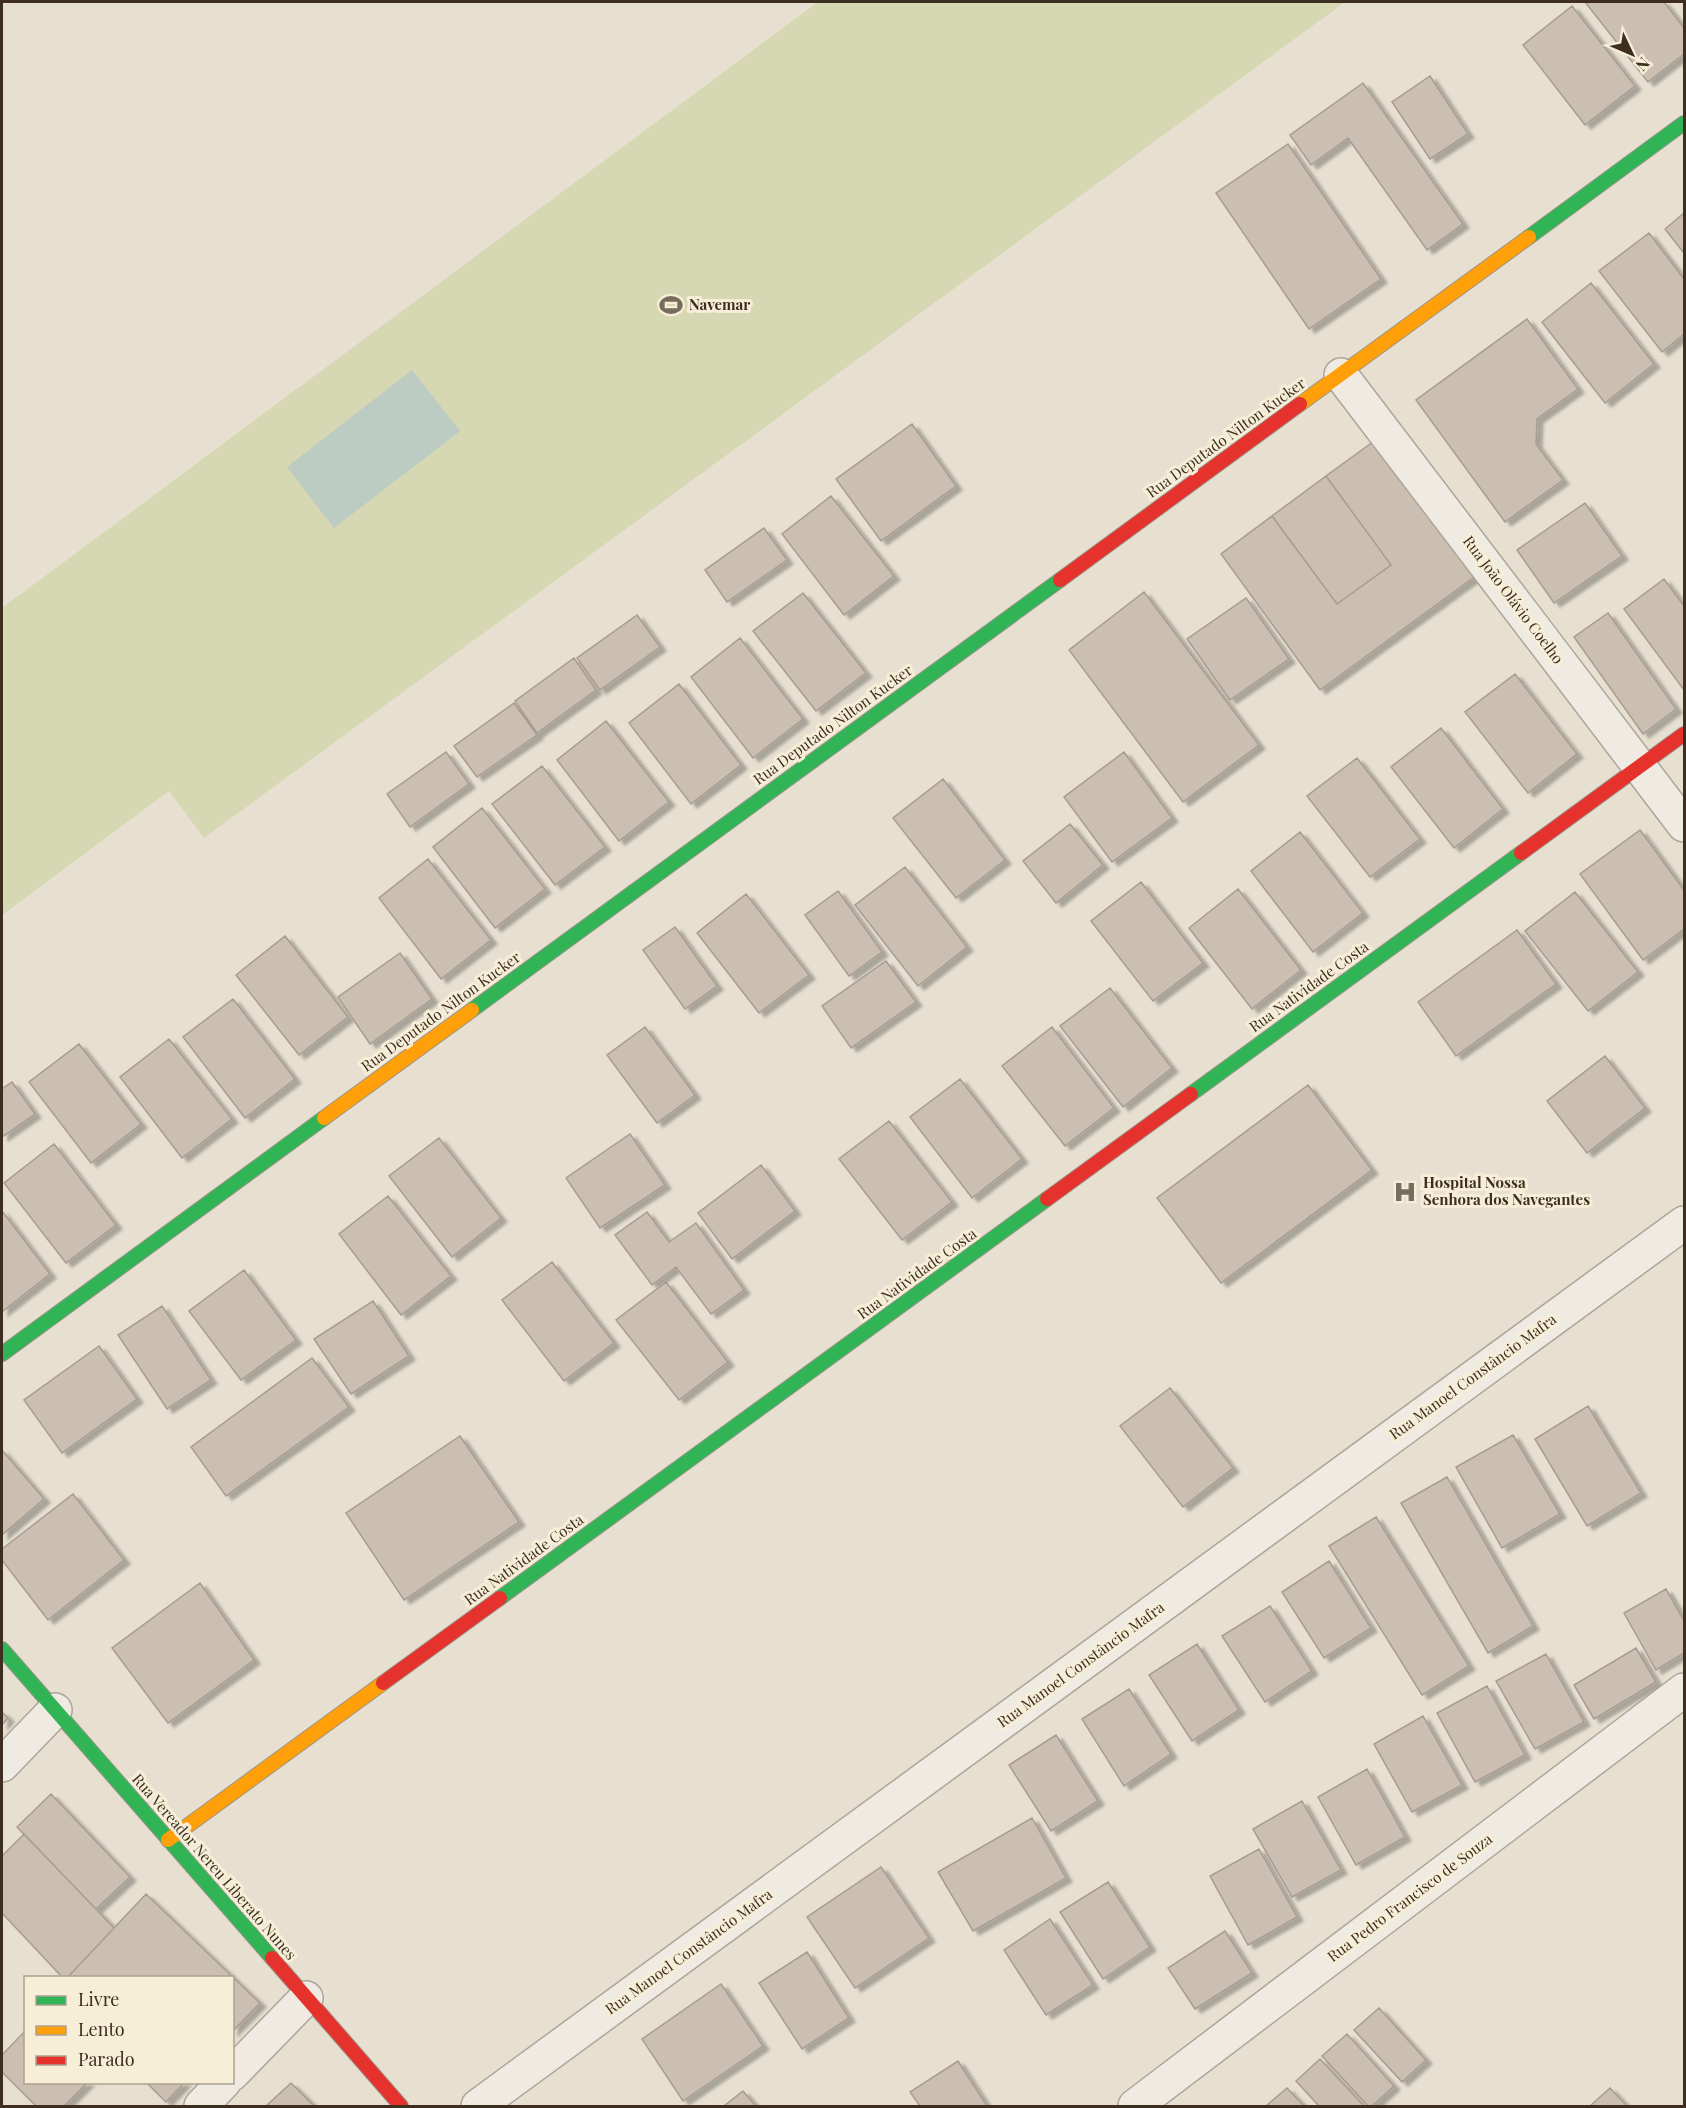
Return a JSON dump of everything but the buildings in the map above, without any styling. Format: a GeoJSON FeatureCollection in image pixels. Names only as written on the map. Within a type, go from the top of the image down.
{"type":"FeatureCollection","features":[{"type":"Feature","properties":{"kind":"street","name":"Rua Deputado Nilton Kucker"},"geometry":{"type":"LineString","coordinates":[[2,1354],[1684,123]]}},
{"type":"Feature","properties":{"kind":"street","name":"Rua João Olávio Coelho"},"geometry":{"type":"LineString","coordinates":[[1341,375],[1684,825]]}},
{"type":"Feature","properties":{"kind":"street","name":"Rua Natividade Costa"},"geometry":{"type":"LineString","coordinates":[[168,1840],[1684,734]]}},
{"type":"Feature","properties":{"kind":"street","name":"Rua Manoel Constâncio Mafra"},"geometry":{"type":"LineString","coordinates":[[478,2106],[1684,1223]]}},
{"type":"Feature","properties":{"kind":"street","name":"Rua Vereador Nereu Liberato Nunes"},"geometry":{"type":"LineString","coordinates":[[2,1648],[401,2106]]}},
{"type":"Feature","properties":{"kind":"street","name":"Rua Pedro Francisco de Souza"},"geometry":{"type":"LineString","coordinates":[[1135,2106],[1684,1690]]}},
{"type":"Feature","properties":{"kind":"street"},"geometry":{"type":"LineString","coordinates":[[2,1765],[55,1710]]}},
{"type":"Feature","properties":{"kind":"street"},"geometry":{"type":"LineString","coordinates":[[234,2072],[306,1998]]}},
{"type":"Feature","properties":{"kind":"street"},"geometry":{"type":"LineString","coordinates":[[201,2106],[222,2084]]}},
{"type":"Feature","properties":{"kind":"green space","name":"Navemar"},"geometry":{"type":"Polygon","coordinates":[[[818,2],[1345,2],[204,838],[169,791],[2,915],[2,608],[818,2]]]}},
{"type":"Feature","properties":{"kind":"shaded area"},"geometry":{"type":"Polygon","coordinates":[[[412,370],[460,431],[334,528],[287,467],[412,370]]]}},
{"type":"Feature","properties":{"kind":"traffic: fast"},"geometry":{"type":"LineString","coordinates":[[1529,237],[1684,123]]}},
{"type":"Feature","properties":{"kind":"traffic: fast"},"geometry":{"type":"LineString","coordinates":[[472,1010],[1060,580]]}},
{"type":"Feature","properties":{"kind":"traffic: fast"},"geometry":{"type":"LineString","coordinates":[[1191,1094],[1521,853]]}},
{"type":"Feature","properties":{"kind":"traffic: fast"},"geometry":{"type":"LineString","coordinates":[[2,1354],[324,1118]]}},
{"type":"Feature","properties":{"kind":"traffic: fast"},"geometry":{"type":"LineString","coordinates":[[500,1598],[1047,1199]]}},
{"type":"Feature","properties":{"kind":"traffic: fast"},"geometry":{"type":"LineString","coordinates":[[2,1649],[272,1958]]}},
{"type":"Feature","properties":{"kind":"traffic: slow"},"geometry":{"type":"LineString","coordinates":[[1300,404],[1529,237]]}},
{"type":"Feature","properties":{"kind":"traffic: slow"},"geometry":{"type":"LineString","coordinates":[[324,1118],[472,1010]]}},
{"type":"Feature","properties":{"kind":"traffic: slow"},"geometry":{"type":"LineString","coordinates":[[168,1840],[383,1683]]}},
{"type":"Feature","properties":{"kind":"traffic: jam"},"geometry":{"type":"LineString","coordinates":[[1060,580],[1300,404]]}},
{"type":"Feature","properties":{"kind":"traffic: jam"},"geometry":{"type":"LineString","coordinates":[[1521,853],[1684,734]]}},
{"type":"Feature","properties":{"kind":"traffic: jam"},"geometry":{"type":"LineString","coordinates":[[1047,1199],[1191,1094]]}},
{"type":"Feature","properties":{"kind":"traffic: jam"},"geometry":{"type":"LineString","coordinates":[[383,1683],[500,1598]]}},
{"type":"Feature","properties":{"kind":"traffic: jam"},"geometry":{"type":"LineString","coordinates":[[272,1958],[401,2106]]}},
{"type":"Feature","properties":{"kind":"place","name":"Navemar"},"geometry":{"type":"Point","coordinates":[671,305]}},
{"type":"Feature","properties":{"kind":"place","name":"Hospital Nossa Senhora dos Navegantes"},"geometry":{"type":"Point","coordinates":[1405,1192]}}]}
